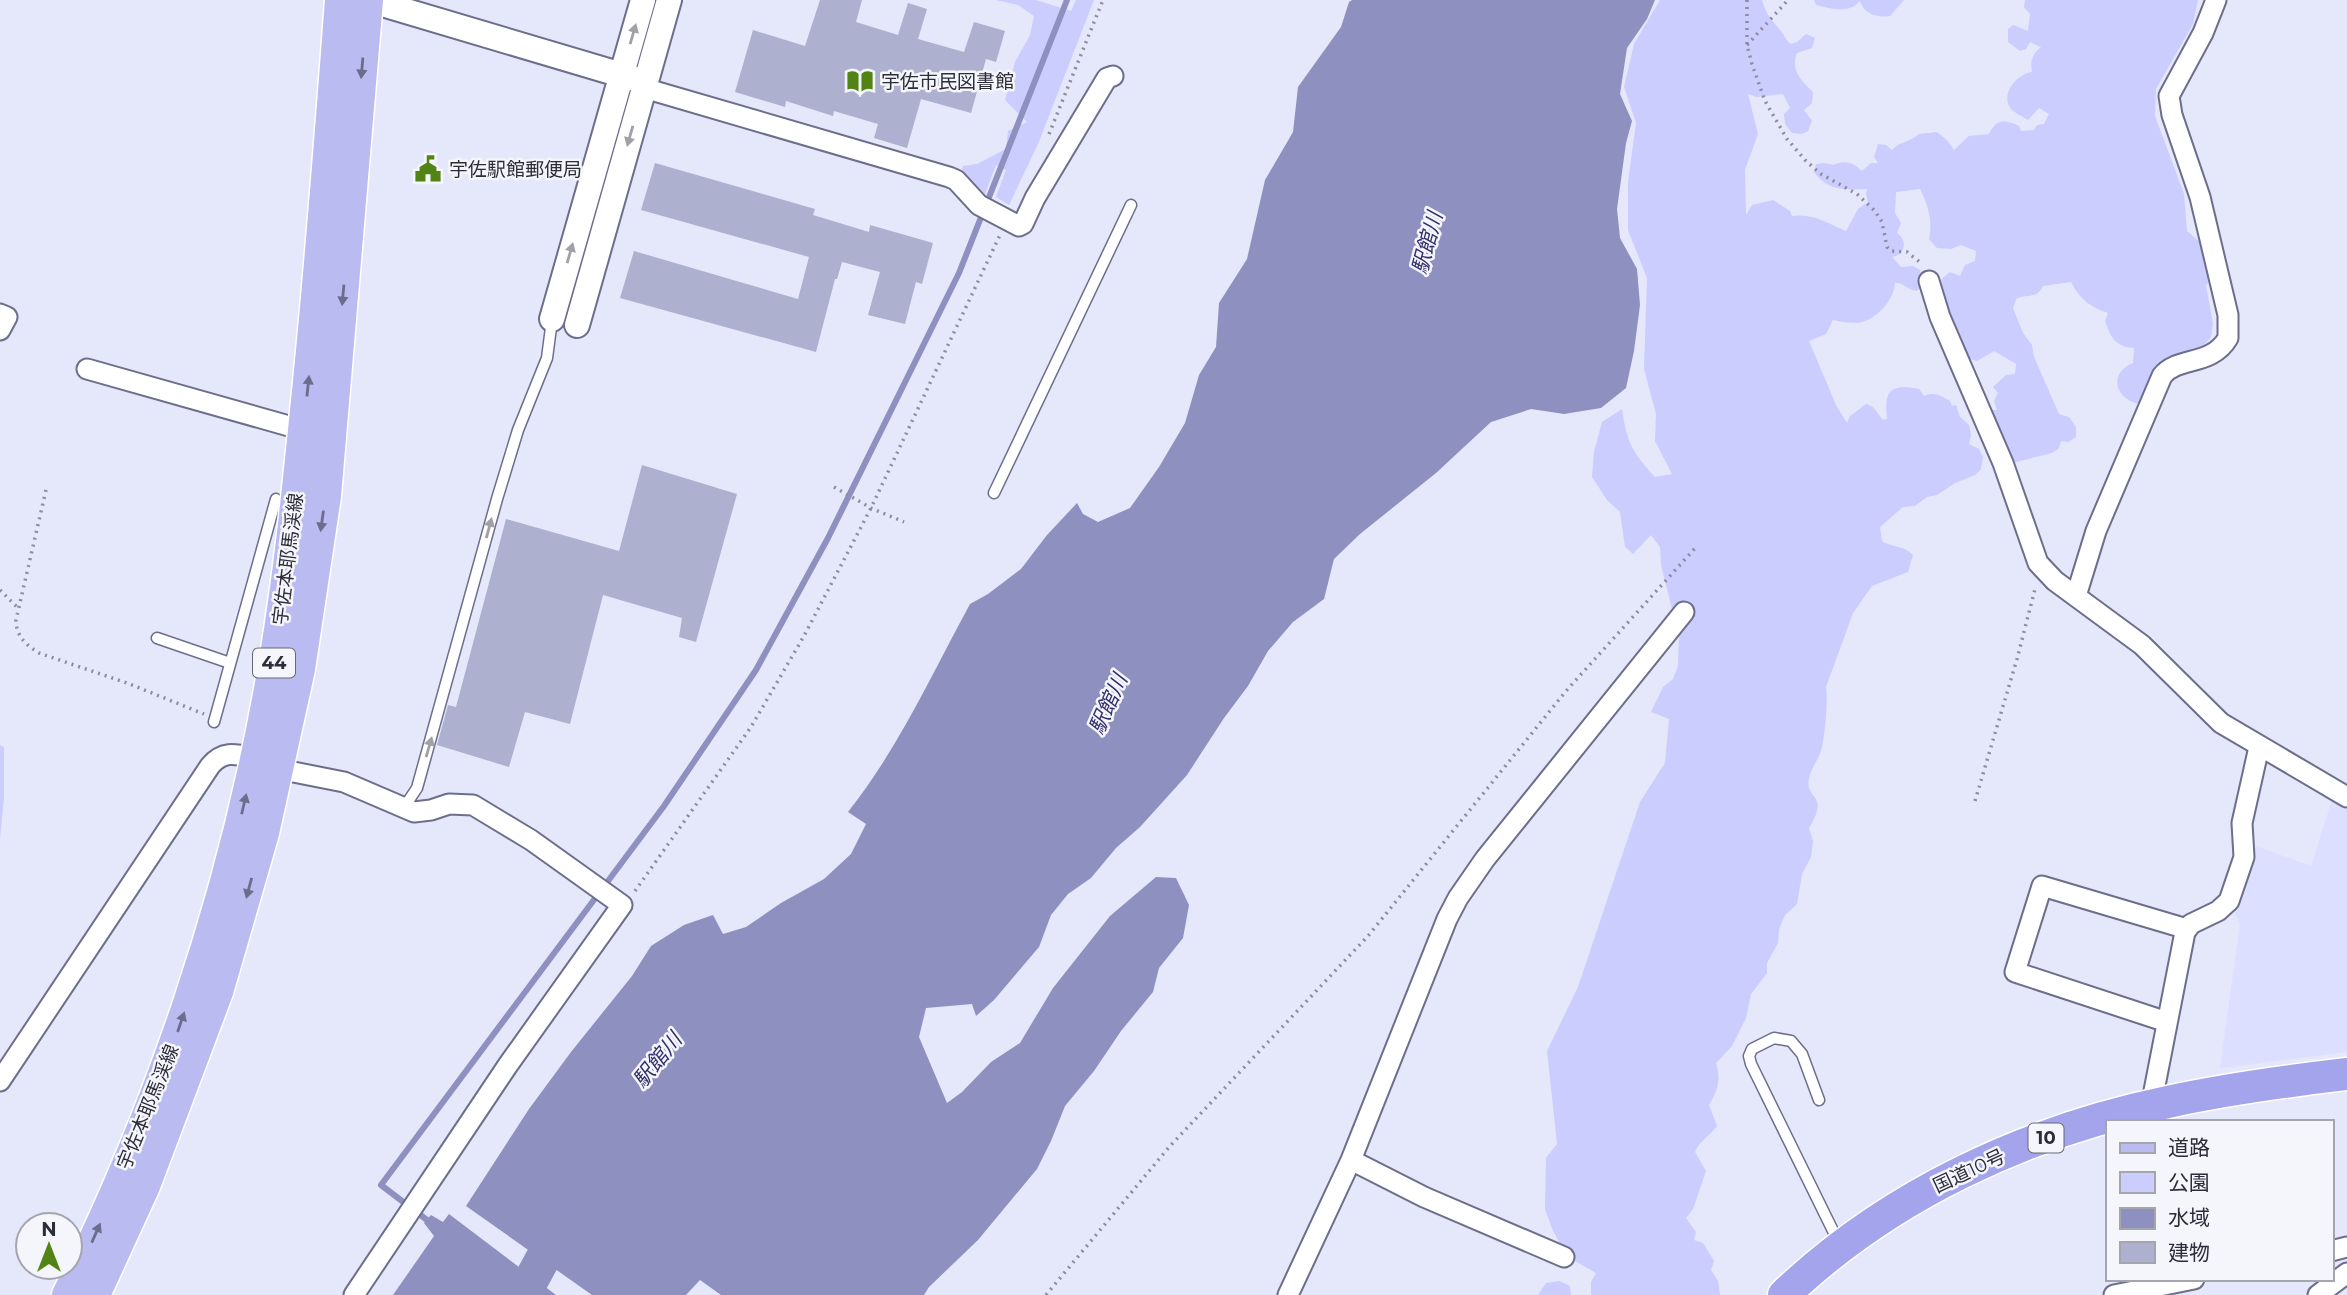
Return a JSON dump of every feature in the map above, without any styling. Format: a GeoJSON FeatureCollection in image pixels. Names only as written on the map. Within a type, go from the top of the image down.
{"type":"FeatureCollection","features":[{"type":"Feature","properties":{"kind":"highway","name":"国道10号"},"geometry":{"type":"LineString","coordinates":[[1784,1295],[1841,1247],[1906,1202],[1948,1178],[2039,1140],[2151,1105],[2245,1088],[2347,1074]]}},
{"type":"Feature","properties":{"kind":"main road","name":"宇佐本耶馬渓線"},"geometry":{"type":"LineString","coordinates":[[95,1295],[145,1186],[219,992],[250,887],[266,764],[267,702],[289,571],[324,222],[340,0]]}},
{"type":"Feature","properties":{"kind":"main road","name":"宇佐本耶馬渓線"},"geometry":{"type":"LineString","coordinates":[[66,1295],[125,1166],[192,989],[226,878],[300,669],[326,496],[369,0]]}},
{"type":"Feature","properties":{"kind":"street"},"geometry":{"type":"LineString","coordinates":[[369,0],[949,177],[956,180],[979,205],[1019,226],[1023,224],[1035,198],[1107,78],[1113,76]]}},
{"type":"Feature","properties":{"kind":"street"},"geometry":{"type":"LineString","coordinates":[[552,319],[643,0]]}},
{"type":"Feature","properties":{"kind":"street"},"geometry":{"type":"LineString","coordinates":[[577,325],[669,0]]}},
{"type":"Feature","properties":{"kind":"street"},"geometry":{"type":"LineString","coordinates":[[2076,596],[2096,531],[2162,376],[2169,369],[2216,353],[2228,338],[2228,315],[2200,197],[2172,116],[2169,96],[2203,33],[2216,0]]}},
{"type":"Feature","properties":{"kind":"street"},"geometry":{"type":"LineString","coordinates":[[1929,281],[1940,317],[2003,463],[2034,555],[2041,566],[2142,645],[2221,723],[2347,797]]}},
{"type":"Feature","properties":{"kind":"street"},"geometry":{"type":"LineString","coordinates":[[0,314],[7,317],[0,330]]}},
{"type":"Feature","properties":{"kind":"street"},"geometry":{"type":"LineString","coordinates":[[87,369],[303,430]]}},
{"type":"Feature","properties":{"kind":"street"},"geometry":{"type":"LineString","coordinates":[[1288,1295],[1351,1160],[1447,919],[1458,898],[1485,859],[1684,612]]}},
{"type":"Feature","properties":{"kind":"street"},"geometry":{"type":"LineString","coordinates":[[2151,1105],[2182,940],[2191,924],[2218,911],[2229,901],[2244,857],[2242,823],[2259,747]]}},
{"type":"Feature","properties":{"kind":"street"},"geometry":{"type":"LineString","coordinates":[[0,1081],[216,759],[230,753],[344,782],[403,809],[418,812],[449,803],[466,803],[477,807],[531,840],[621,905],[508,1065],[354,1295]]}},
{"type":"Feature","properties":{"kind":"street"},"geometry":{"type":"LineString","coordinates":[[2167,1021],[2015,972],[2042,886],[2187,929]]}},
{"type":"Feature","properties":{"kind":"street"},"geometry":{"type":"LineString","coordinates":[[1351,1160],[1424,1197],[1564,1257]]}},
{"type":"Feature","properties":{"kind":"street"},"geometry":{"type":"LineString","coordinates":[[2318,1295],[2347,1273]]}},
{"type":"Feature","properties":{"kind":"street"},"geometry":{"type":"LineString","coordinates":[[2114,1295],[2183,1281]]}},
{"type":"Feature","properties":{"kind":"lane"},"geometry":{"type":"LineString","coordinates":[[995,493],[1131,205]]}},
{"type":"Feature","properties":{"kind":"lane"},"geometry":{"type":"LineString","coordinates":[[403,809],[417,788],[500,488],[518,430],[547,358],[552,319]]}},
{"type":"Feature","properties":{"kind":"lane"},"geometry":{"type":"LineString","coordinates":[[214,722],[276,499]]}},
{"type":"Feature","properties":{"kind":"lane"},"geometry":{"type":"LineString","coordinates":[[157,638],[230,663]]}},
{"type":"Feature","properties":{"kind":"lane"},"geometry":{"type":"LineString","coordinates":[[1819,1100],[1802,1054],[1791,1041],[1774,1038],[1752,1049],[1751,1064],[1841,1247]]}},
{"type":"Feature","properties":{"kind":"path"},"geometry":{"type":"LineString","coordinates":[[1044,145],[1103,0]]}},
{"type":"Feature","properties":{"kind":"path"},"geometry":{"type":"LineString","coordinates":[[1747,0],[1747,45],[1765,101],[1796,151],[1821,174],[1864,200],[1882,222],[1887,247],[1891,251],[1907,253],[1922,264],[1929,281]]}},
{"type":"Feature","properties":{"kind":"path"},"geometry":{"type":"LineString","coordinates":[[1747,45],[1788,0]]}},
{"type":"Feature","properties":{"kind":"path"},"geometry":{"type":"LineString","coordinates":[[621,905],[636,890],[751,727],[817,612],[872,508],[1007,220]]}},
{"type":"Feature","properties":{"kind":"path"},"geometry":{"type":"LineString","coordinates":[[834,487],[904,522]]}},
{"type":"Feature","properties":{"kind":"path"},"geometry":{"type":"LineString","coordinates":[[46,490],[19,608],[17,630],[23,640],[34,649],[190,707],[214,722]]}},
{"type":"Feature","properties":{"kind":"path"},"geometry":{"type":"LineString","coordinates":[[1046,1295],[1170,1146],[1368,936],[1566,691],[1696,546]]}},
{"type":"Feature","properties":{"kind":"path"},"geometry":{"type":"LineString","coordinates":[[1975,801],[2041,566]]}},
{"type":"Feature","properties":{"kind":"path"},"geometry":{"type":"LineString","coordinates":[[0,590],[19,608]]}},
{"type":"Feature","properties":{"kind":"shaded area"},"geometry":{"type":"Polygon","coordinates":[[[2332,800],[2347,809],[2347,1052],[2220,1068],[2240,924],[2233,909],[2256,846],[2311,866],[2332,800]]]}},
{"type":"Feature","properties":{"kind":"green space"},"geometry":{"type":"Polygon","coordinates":[[[996,0],[1036,0],[1071,11],[1076,0],[1094,0],[1038,144],[1009,205],[996,197],[1006,170],[996,165],[985,194],[961,174],[963,166],[977,164],[1006,149],[1008,131],[1027,122],[1005,100],[1015,62],[1030,35],[1034,16],[1018,5],[996,0]]]}},
{"type":"Feature","properties":{"kind":"green space"},"geometry":{"type":"Polygon","coordinates":[[[1660,0],[1762,0],[1769,16],[1791,44],[1806,34],[1815,38],[1812,48],[1797,53],[1795,59],[1798,75],[1813,92],[1812,103],[1804,110],[1812,121],[1808,131],[1802,134],[1792,133],[1785,124],[1784,114],[1790,108],[1783,94],[1757,97],[1748,94],[1758,134],[1745,170],[1746,215],[1752,205],[1773,200],[1790,211],[1792,216],[1813,217],[1846,231],[1858,209],[1868,202],[1867,189],[1831,186],[1814,172],[1816,164],[1849,163],[1862,171],[1871,163],[1878,163],[1874,157],[1878,144],[1886,145],[1892,150],[1919,134],[1937,132],[1954,150],[1969,136],[1989,134],[1995,125],[2001,122],[2019,126],[2021,131],[2034,130],[2037,125],[2044,124],[2049,114],[2039,108],[2028,120],[2012,110],[2007,100],[2013,84],[2032,72],[2032,58],[2041,47],[2030,42],[2026,49],[2020,51],[2008,42],[2008,29],[2013,25],[2028,31],[2030,14],[2024,7],[2025,0],[2198,0],[2193,24],[2156,89],[2155,116],[2184,194],[2187,231],[2202,244],[2214,271],[2206,286],[2213,323],[2211,337],[2200,350],[2170,358],[2160,364],[2155,382],[2140,404],[2132,402],[2120,392],[2117,380],[2120,373],[2133,363],[2134,348],[2122,346],[2109,332],[2105,321],[2108,313],[2086,302],[2071,282],[2043,286],[2034,295],[2016,299],[2013,308],[2023,333],[2032,345],[2034,357],[2059,414],[2069,417],[2076,427],[2076,437],[2068,442],[2061,441],[2059,448],[2052,453],[2009,464],[1983,410],[1997,410],[1994,401],[1998,393],[1993,387],[2006,375],[2015,374],[2016,364],[1994,351],[1977,361],[1967,358],[1950,332],[1951,319],[1938,301],[1937,295],[1938,284],[1943,278],[1950,272],[1960,276],[1965,265],[1975,261],[1976,251],[1961,245],[1951,249],[1937,248],[1929,239],[1929,213],[1920,189],[1896,192],[1895,213],[1901,223],[1897,233],[1903,239],[1904,247],[1892,257],[1901,267],[1913,266],[1920,270],[1923,284],[1917,291],[1895,283],[1889,301],[1880,312],[1859,323],[1833,320],[1826,334],[1809,341],[1836,405],[1847,423],[1850,416],[1866,404],[1873,407],[1883,420],[1887,419],[1888,396],[1901,387],[1919,389],[1924,396],[1938,395],[1950,401],[1952,406],[1956,405],[1960,417],[1969,425],[1969,444],[1979,449],[1983,457],[1981,469],[1975,475],[1955,483],[1937,495],[1927,497],[1915,506],[1903,507],[1880,527],[1882,541],[1913,555],[1908,572],[1872,586],[1853,613],[1826,687],[1822,747],[1808,785],[1818,808],[1809,828],[1813,841],[1811,857],[1802,874],[1797,904],[1785,915],[1779,929],[1778,943],[1767,963],[1767,973],[1751,994],[1746,1018],[1732,1046],[1716,1063],[1718,1085],[1709,1105],[1717,1126],[1695,1152],[1706,1171],[1693,1209],[1686,1218],[1696,1232],[1694,1240],[1703,1243],[1714,1261],[1711,1270],[1718,1281],[1720,1295],[1591,1295],[1591,1282],[1596,1273],[1568,1257],[1553,1231],[1545,1209],[1546,1158],[1557,1144],[1547,1051],[1578,987],[1640,802],[1665,763],[1669,719],[1651,712],[1663,687],[1673,679],[1678,666],[1679,637],[1661,565],[1660,547],[1651,535],[1633,554],[1625,547],[1620,512],[1607,500],[1592,477],[1594,452],[1602,422],[1622,409],[1629,439],[1641,461],[1655,477],[1672,474],[1655,441],[1656,414],[1644,369],[1647,278],[1628,230],[1628,182],[1636,123],[1624,87],[1634,44],[1660,0]]]}},
{"type":"Feature","properties":{"kind":"green space"},"geometry":{"type":"Polygon","coordinates":[[[1814,0],[1904,0],[1890,16],[1876,16],[1868,12],[1860,1],[1851,8],[1840,9],[1816,5],[1814,0]]]}},
{"type":"Feature","properties":{"kind":"green space"},"geometry":{"type":"Polygon","coordinates":[[[0,745],[4,747],[4,797],[0,839],[0,745]]]}},
{"type":"Feature","properties":{"kind":"green space"},"geometry":{"type":"Polygon","coordinates":[[[1559,1281],[1570,1286],[1571,1295],[1538,1295],[1546,1283],[1559,1281]]]}},
{"type":"Feature","properties":{"kind":"water"},"geometry":{"type":"Polygon","coordinates":[[[1352,0],[1655,0],[1647,19],[1627,48],[1620,94],[1632,121],[1626,143],[1617,209],[1620,238],[1637,269],[1640,305],[1626,388],[1601,408],[1564,414],[1531,409],[1491,422],[1436,473],[1360,534],[1334,559],[1324,599],[1293,622],[1268,651],[1248,686],[1187,775],[1140,827],[1116,848],[1091,878],[1068,894],[1051,915],[1039,947],[994,1000],[976,1016],[972,1004],[926,1008],[919,1037],[947,1103],[962,1092],[991,1062],[1020,1043],[1053,988],[1110,916],[1156,877],[1176,878],[1189,905],[1183,938],[1159,968],[1153,992],[1065,1106],[1037,1169],[978,1240],[924,1295],[721,1295],[700,1280],[686,1295],[592,1295],[466,1206],[529,1109],[632,976],[651,946],[684,925],[713,915],[723,934],[746,927],[824,879],[851,854],[866,824],[848,812],[899,737],[970,604],[1021,569],[1047,535],[1077,503],[1083,514],[1098,522],[1130,508],[1185,423],[1199,375],[1216,347],[1219,303],[1247,259],[1265,180],[1293,132],[1298,87],[1341,27],[1352,0]]]}},
{"type":"Feature","properties":{"kind":"water"},"geometry":{"type":"Polygon","coordinates":[[[449,1214],[556,1295],[393,1295],[434,1236],[424,1223],[431,1215],[443,1222],[449,1214]]]}},
{"type":"Feature","properties":{"kind":"building","name":"宇佐市民図書館"},"geometry":{"type":"Polygon","coordinates":[[[820,0],[862,0],[856,22],[898,35],[908,3],[927,9],[918,39],[964,52],[974,22],[1005,31],[996,62],[986,59],[971,113],[921,99],[907,148],[874,138],[878,124],[834,111],[833,116],[786,101],[785,107],[735,92],[753,30],[805,46],[820,0]]]}},
{"type":"Feature","properties":{"kind":"building"},"geometry":{"type":"Polygon","coordinates":[[[655,163],[815,209],[813,215],[869,232],[870,225],[933,243],[922,284],[916,282],[905,324],[868,315],[880,272],[842,262],[816,352],[620,298],[634,251],[798,299],[809,257],[641,210],[655,163]]]}},
{"type":"Feature","properties":{"kind":"building"},"geometry":{"type":"Polygon","coordinates":[[[642,465],[737,494],[696,642],[679,637],[682,618],[603,595],[570,724],[525,712],[509,767],[437,745],[448,705],[456,707],[506,519],[619,551],[642,465]]]}},
{"type":"Feature","properties":{"kind":"waterway"},"geometry":{"type":"LineString","coordinates":[[427,1220],[381,1185],[664,806],[756,670],[828,538],[959,273],[1067,0]]}},
{"type":"Feature","properties":{"kind":"waterway","name":"駅館川"},"geometry":{"type":"LineString","coordinates":[[523,1295],[565,1218]]}},
{"type":"Feature","properties":{"kind":"place","name":"宇佐市民図書館"},"geometry":{"type":"Point","coordinates":[860,81]}},
{"type":"Feature","properties":{"kind":"place","name":"宇佐駅館郵便局"},"geometry":{"type":"Point","coordinates":[428,169]}}]}
